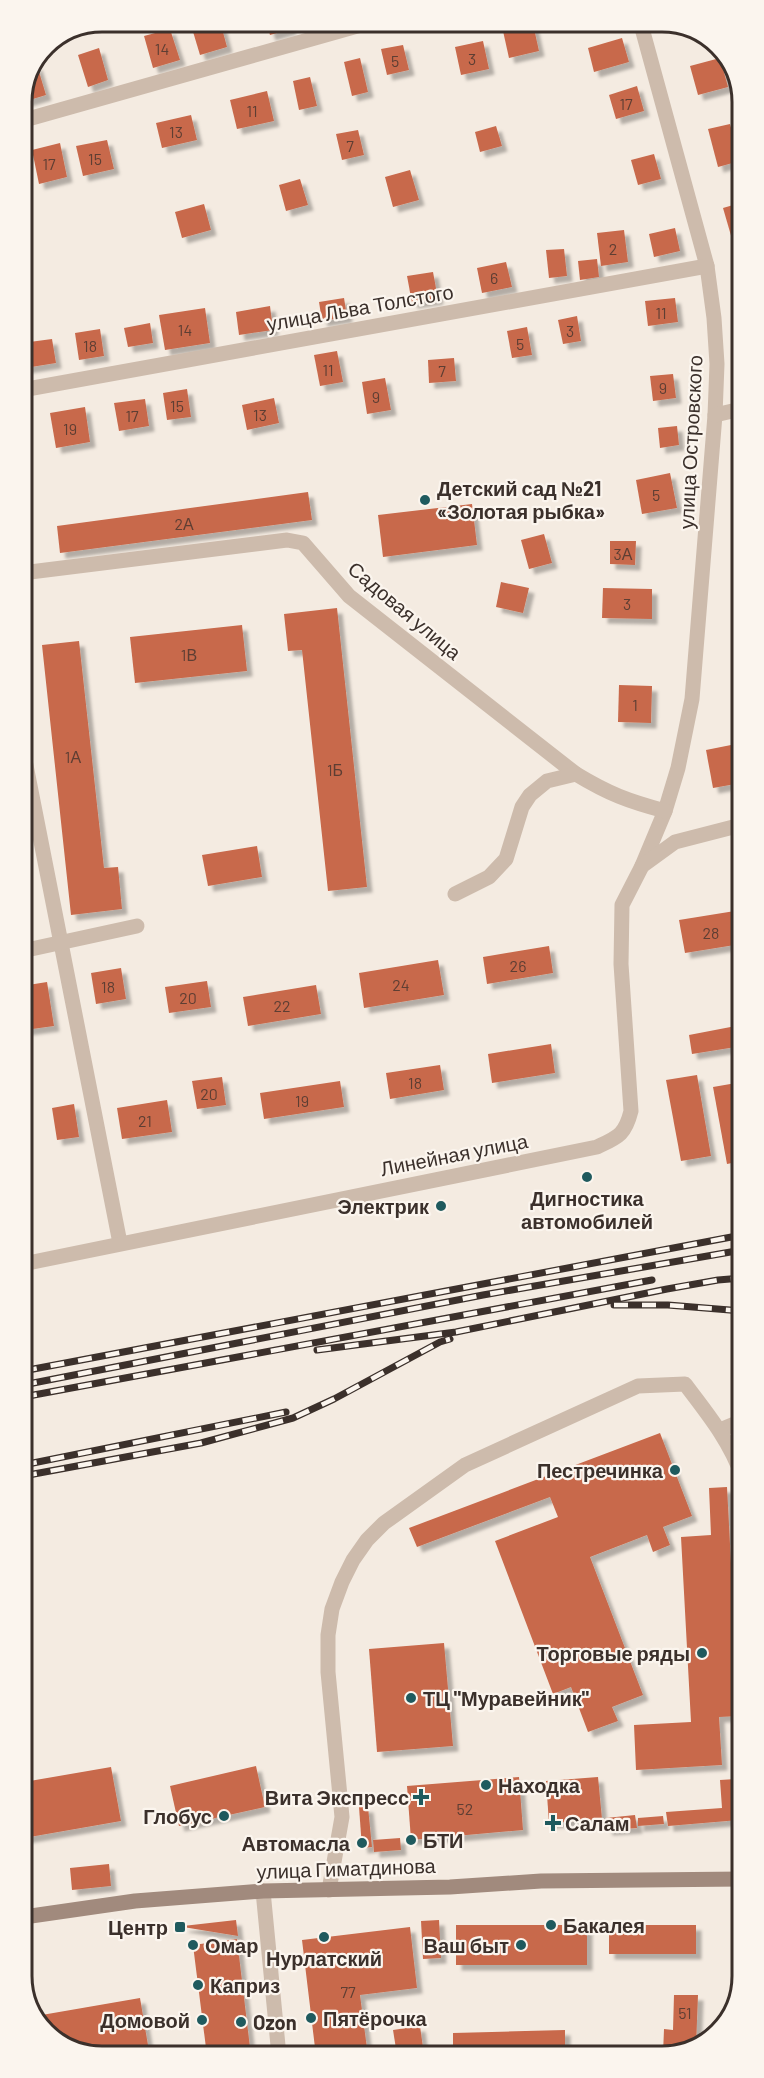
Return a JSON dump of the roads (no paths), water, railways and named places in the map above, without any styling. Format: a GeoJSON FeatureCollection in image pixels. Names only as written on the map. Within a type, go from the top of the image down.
{"type":"FeatureCollection","features":[{"type":"Feature","properties":{"kind":"main road","name":"улица Гиматдинова"},"geometry":{"type":"LineString","coordinates":[[32,1916],[135,1901],[263,1891],[450,1887],[541,1881],[732,1879]]}},
{"type":"Feature","properties":{"kind":"street"},"geometry":{"type":"LineString","coordinates":[[32,118],[336,32]]}},
{"type":"Feature","properties":{"kind":"street","name":"улица Островского"},"geometry":{"type":"LineString","coordinates":[[642,866],[665,811],[678,768],[692,699],[715,415],[716,353],[707,266],[643,32]]}},
{"type":"Feature","properties":{"kind":"street","name":"улица Льва Толстого"},"geometry":{"type":"LineString","coordinates":[[32,388],[707,266]]}},
{"type":"Feature","properties":{"kind":"street"},"geometry":{"type":"LineString","coordinates":[[715,415],[732,412]]}},
{"type":"Feature","properties":{"kind":"street","name":"Садовая улица"},"geometry":{"type":"LineString","coordinates":[[32,572],[287,540],[303,543],[349,596],[576,774],[626,801],[665,811]]}},
{"type":"Feature","properties":{"kind":"street"},"geometry":{"type":"LineString","coordinates":[[455,894],[489,877],[506,859],[522,807],[530,795],[548,781],[576,774]]}},
{"type":"Feature","properties":{"kind":"street"},"geometry":{"type":"LineString","coordinates":[[32,809],[120,1243]]}},
{"type":"Feature","properties":{"kind":"street"},"geometry":{"type":"LineString","coordinates":[[642,866],[675,842],[732,827]]}},
{"type":"Feature","properties":{"kind":"street","name":"Линейная улица"},"geometry":{"type":"LineString","coordinates":[[32,1262],[597,1147],[619,1136],[628,1125],[631,1111],[621,964],[622,905],[642,866]]}},
{"type":"Feature","properties":{"kind":"street"},"geometry":{"type":"LineString","coordinates":[[32,949],[137,926]]}},
{"type":"Feature","properties":{"kind":"street"},"geometry":{"type":"LineString","coordinates":[[328,1890],[342,1817],[328,1672],[328,1635],[332,1609],[342,1582],[353,1560],[367,1540],[384,1523],[465,1465],[638,1386],[685,1384],[720,1430],[732,1451]]}},
{"type":"Feature","properties":{"kind":"street"},"geometry":{"type":"LineString","coordinates":[[720,1430],[732,1425]]}},
{"type":"Feature","properties":{"kind":"street"},"geometry":{"type":"LineString","coordinates":[[263,1891],[278,2046]]}},
{"type":"Feature","properties":{"kind":"railway"},"geometry":{"type":"LineString","coordinates":[[32,1369],[732,1237]]}},
{"type":"Feature","properties":{"kind":"railway"},"geometry":{"type":"LineString","coordinates":[[32,1383],[483,1295],[732,1252]]}},
{"type":"Feature","properties":{"kind":"railway"},"geometry":{"type":"LineString","coordinates":[[317,1350],[456,1332],[667,1289],[732,1279]]}},
{"type":"Feature","properties":{"kind":"railway"},"geometry":{"type":"LineString","coordinates":[[32,1395],[652,1280]]}},
{"type":"Feature","properties":{"kind":"railway"},"geometry":{"type":"LineString","coordinates":[[614,1305],[668,1305],[732,1310]]}},
{"type":"Feature","properties":{"kind":"railway"},"geometry":{"type":"LineString","coordinates":[[32,1474],[201,1443],[293,1418],[334,1399],[440,1342],[450,1339]]}},
{"type":"Feature","properties":{"kind":"railway"},"geometry":{"type":"LineString","coordinates":[[32,1463],[286,1412]]}},
{"type":"Feature","properties":{"kind":"place","name":"Детский сад №21 «Золотая рыбка»"},"geometry":{"type":"Point","coordinates":[425,500]}},
{"type":"Feature","properties":{"kind":"place","name":"Дигностика автомобилей"},"geometry":{"type":"Point","coordinates":[587,1177]}},
{"type":"Feature","properties":{"kind":"place","name":"Электрик"},"geometry":{"type":"Point","coordinates":[441,1206]}},
{"type":"Feature","properties":{"kind":"place","name":"Пестречинка"},"geometry":{"type":"Point","coordinates":[675,1470]}},
{"type":"Feature","properties":{"kind":"place","name":"Торговые ряды"},"geometry":{"type":"Point","coordinates":[702,1653]}},
{"type":"Feature","properties":{"kind":"place","name":"ТЦ \"Муравейник\""},"geometry":{"type":"Point","coordinates":[411,1698]}},
{"type":"Feature","properties":{"kind":"place","name":"Находка"},"geometry":{"type":"Point","coordinates":[486,1785]}},
{"type":"Feature","properties":{"kind":"place","name":"Вита Экспресс"},"geometry":{"type":"Point","coordinates":[421,1797]}},
{"type":"Feature","properties":{"kind":"place","name":"Глобус"},"geometry":{"type":"Point","coordinates":[224,1816]}},
{"type":"Feature","properties":{"kind":"place","name":"Салам"},"geometry":{"type":"Point","coordinates":[553,1823]}},
{"type":"Feature","properties":{"kind":"place","name":"БТИ"},"geometry":{"type":"Point","coordinates":[411,1840]}},
{"type":"Feature","properties":{"kind":"place","name":"Автомасла"},"geometry":{"type":"Point","coordinates":[362,1843]}},
{"type":"Feature","properties":{"kind":"place","name":"Бакалея"},"geometry":{"type":"Point","coordinates":[551,1925]}},
{"type":"Feature","properties":{"kind":"place","name":"Центр"},"geometry":{"type":"Point","coordinates":[180,1927]}},
{"type":"Feature","properties":{"kind":"place","name":"Нурлатский"},"geometry":{"type":"Point","coordinates":[324,1937]}},
{"type":"Feature","properties":{"kind":"place","name":"Омар"},"geometry":{"type":"Point","coordinates":[193,1945]}},
{"type":"Feature","properties":{"kind":"place","name":"Ваш быт"},"geometry":{"type":"Point","coordinates":[521,1945]}},
{"type":"Feature","properties":{"kind":"place","name":"Каприз"},"geometry":{"type":"Point","coordinates":[198,1985]}},
{"type":"Feature","properties":{"kind":"place","name":"Пятёрочка"},"geometry":{"type":"Point","coordinates":[311,2018]}},
{"type":"Feature","properties":{"kind":"place","name":"Домовой"},"geometry":{"type":"Point","coordinates":[202,2020]}},
{"type":"Feature","properties":{"kind":"place","name":"Ozon"},"geometry":{"type":"Point","coordinates":[241,2022]}}]}
